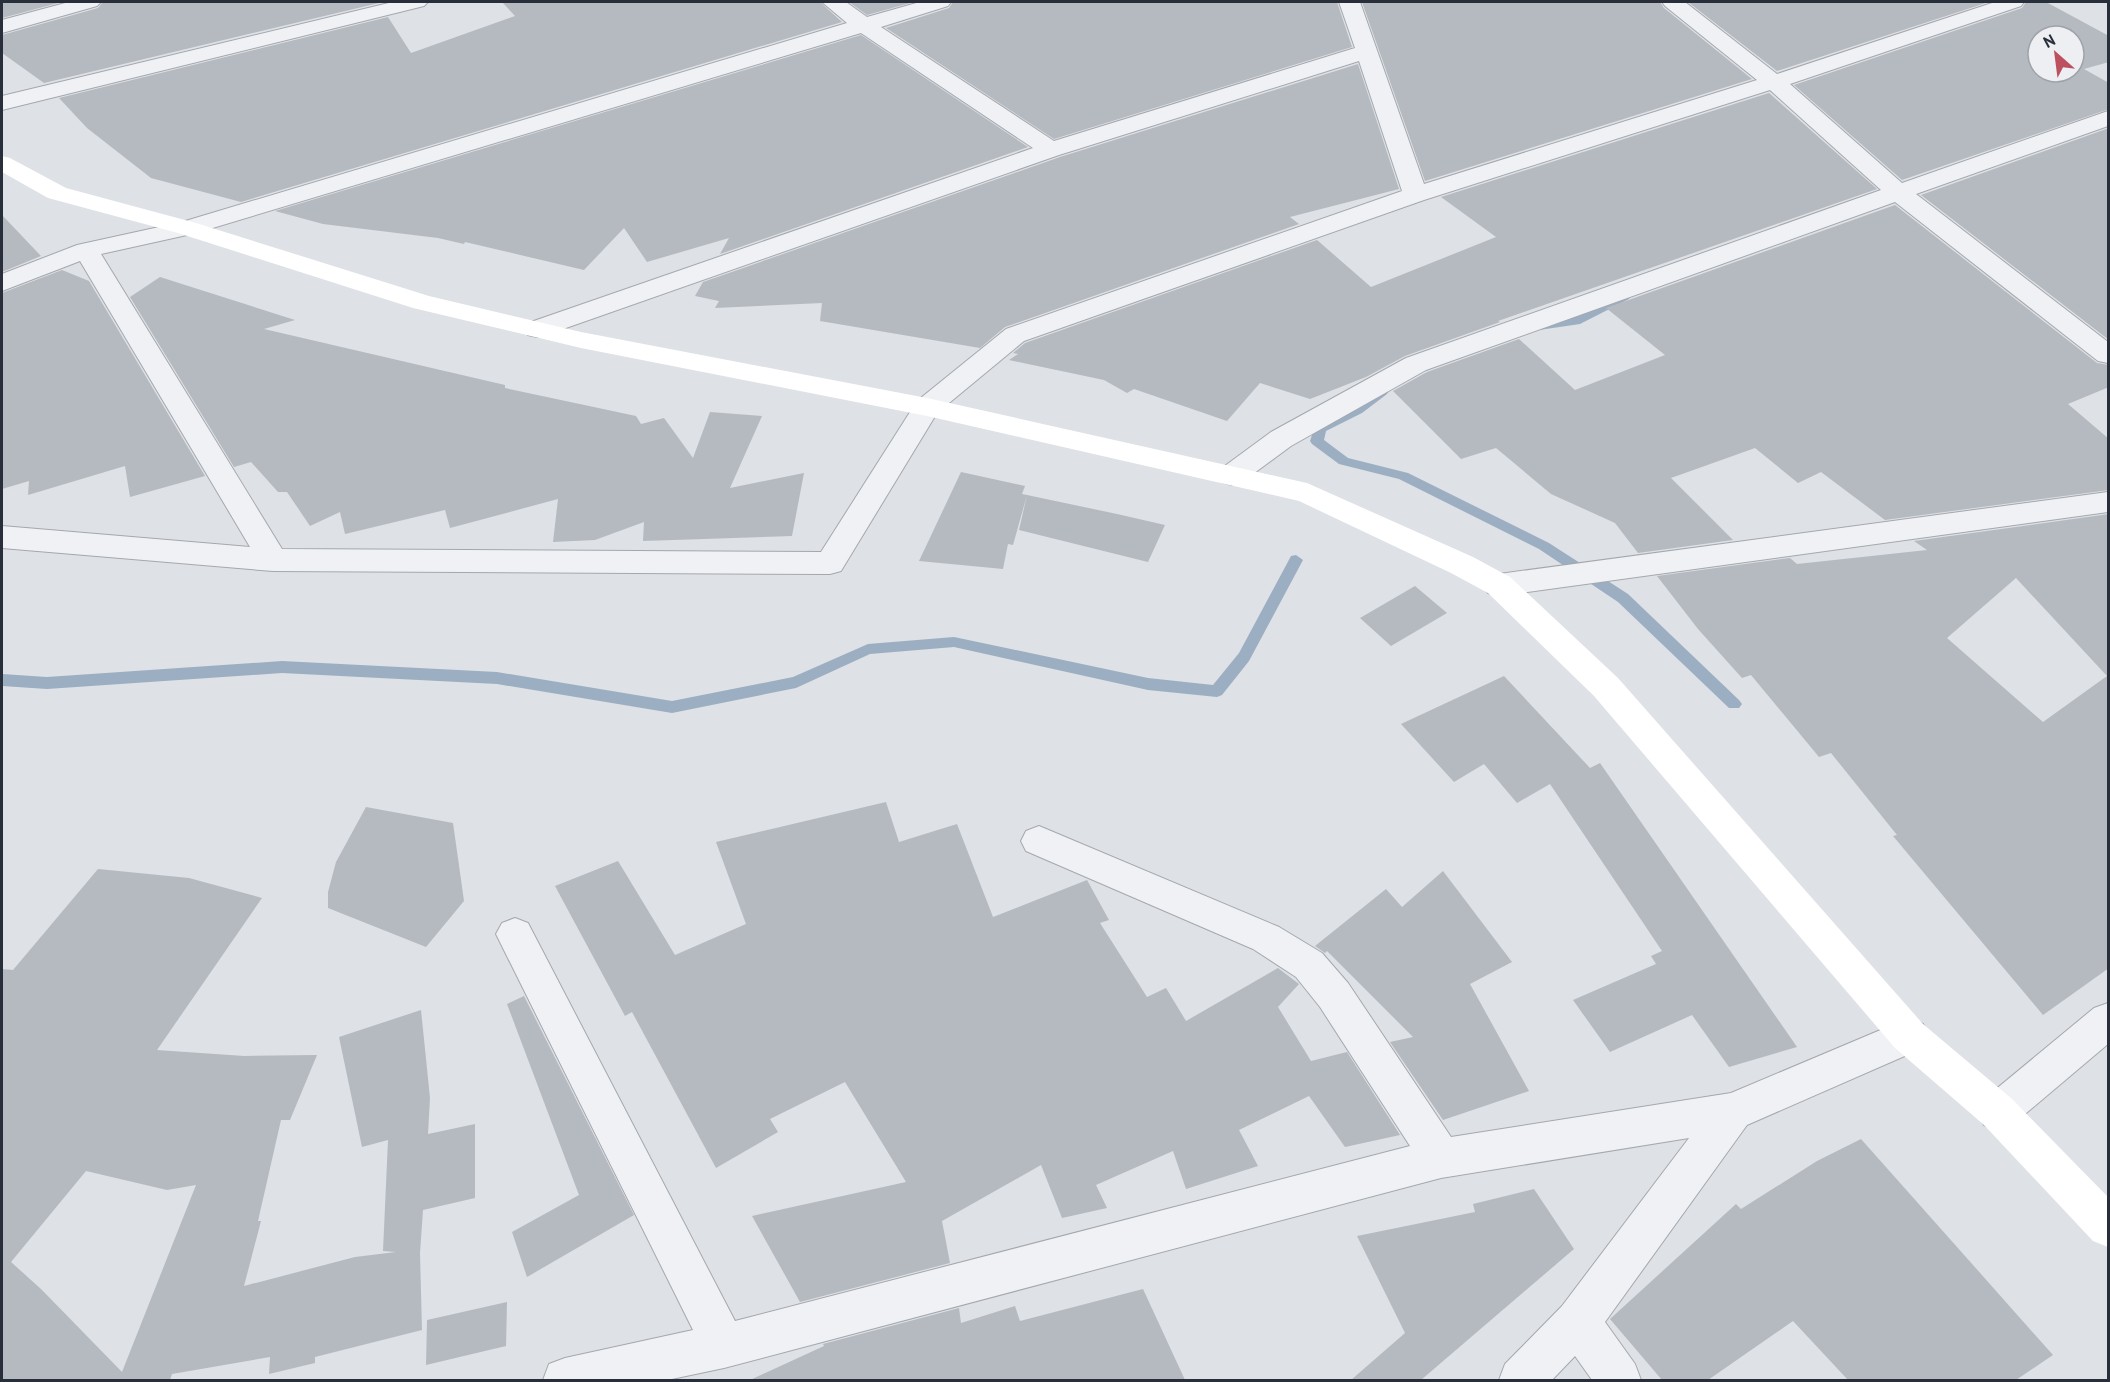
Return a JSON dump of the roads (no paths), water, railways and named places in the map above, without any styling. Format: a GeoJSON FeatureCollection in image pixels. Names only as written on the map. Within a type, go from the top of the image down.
{"type":"FeatureCollection","features":[{"type":"Feature","properties":{"kind":"main road"},"geometry":{"type":"LineString","coordinates":[[2,163],[57,193],[187,228],[422,302],[537,329],[927,407],[1306,493],[1461,565],[1499,585],[1606,687],[1909,1036],[1998,1112],[2109,1226]]}},
{"type":"Feature","properties":{"kind":"street"},"geometry":{"type":"LineString","coordinates":[[2,27],[90,2]]}},
{"type":"Feature","properties":{"kind":"street"},"geometry":{"type":"LineString","coordinates":[[2,103],[417,2]]}},
{"type":"Feature","properties":{"kind":"street"},"geometry":{"type":"LineString","coordinates":[[833,2],[862,24],[1051,150]]}},
{"type":"Feature","properties":{"kind":"street"},"geometry":{"type":"LineString","coordinates":[[2,283],[86,250],[187,228],[941,2]]}},
{"type":"Feature","properties":{"kind":"street"},"geometry":{"type":"LineString","coordinates":[[1350,2],[1415,195]]}},
{"type":"Feature","properties":{"kind":"street"},"geometry":{"type":"LineString","coordinates":[[1672,2],[1773,82],[1899,193],[2102,342]]}},
{"type":"Feature","properties":{"kind":"street"},"geometry":{"type":"LineString","coordinates":[[2,537],[273,560],[830,563],[927,407],[1015,335],[1415,195],[1773,82],[2014,2]]}},
{"type":"Feature","properties":{"kind":"street"},"geometry":{"type":"LineString","coordinates":[[537,329],[1051,150],[1367,51]]}},
{"type":"Feature","properties":{"kind":"street"},"geometry":{"type":"LineString","coordinates":[[1232,475],[1281,439],[1416,364],[2109,118]]}},
{"type":"Feature","properties":{"kind":"street"},"geometry":{"type":"LineString","coordinates":[[86,250],[273,560]]}},
{"type":"Feature","properties":{"kind":"street"},"geometry":{"type":"LineString","coordinates":[[1499,585],[2102,508]]}},
{"type":"Feature","properties":{"kind":"street"},"geometry":{"type":"LineString","coordinates":[[1039,841],[1266,938],[1309,965],[1334,994],[1441,1158]]}},
{"type":"Feature","properties":{"kind":"street"},"geometry":{"type":"LineString","coordinates":[[515,934],[724,1346]]}},
{"type":"Feature","properties":{"kind":"street"},"geometry":{"type":"LineString","coordinates":[[1998,1112],[2109,1020]]}},
{"type":"Feature","properties":{"kind":"street"},"geometry":{"type":"LineString","coordinates":[[565,1380],[724,1346],[1441,1158],[1733,1112],[1909,1036]]}},
{"type":"Feature","properties":{"kind":"street"},"geometry":{"type":"LineString","coordinates":[[1521,1380],[1578,1322],[1733,1112]]}},
{"type":"Feature","properties":{"kind":"street"},"geometry":{"type":"LineString","coordinates":[[1578,1322],[1618,1380]]}},
{"type":"Feature","properties":{"kind":"waterway"},"geometry":{"type":"LineString","coordinates":[[1539,326],[1576,321],[1625,296]]}},
{"type":"Feature","properties":{"kind":"waterway"},"geometry":{"type":"LineString","coordinates":[[1383,391],[1357,410],[1320,429],[1317,441],[1344,461],[1403,476],[1544,546],[1623,598],[1734,704]]}},
{"type":"Feature","properties":{"kind":"waterway"},"geometry":{"type":"LineString","coordinates":[[2,680],[47,683],[282,667],[497,678],[672,707],[796,682],[868,649],[954,642],[1148,684],[1217,691],[1244,657],[1296,560]]}}]}
